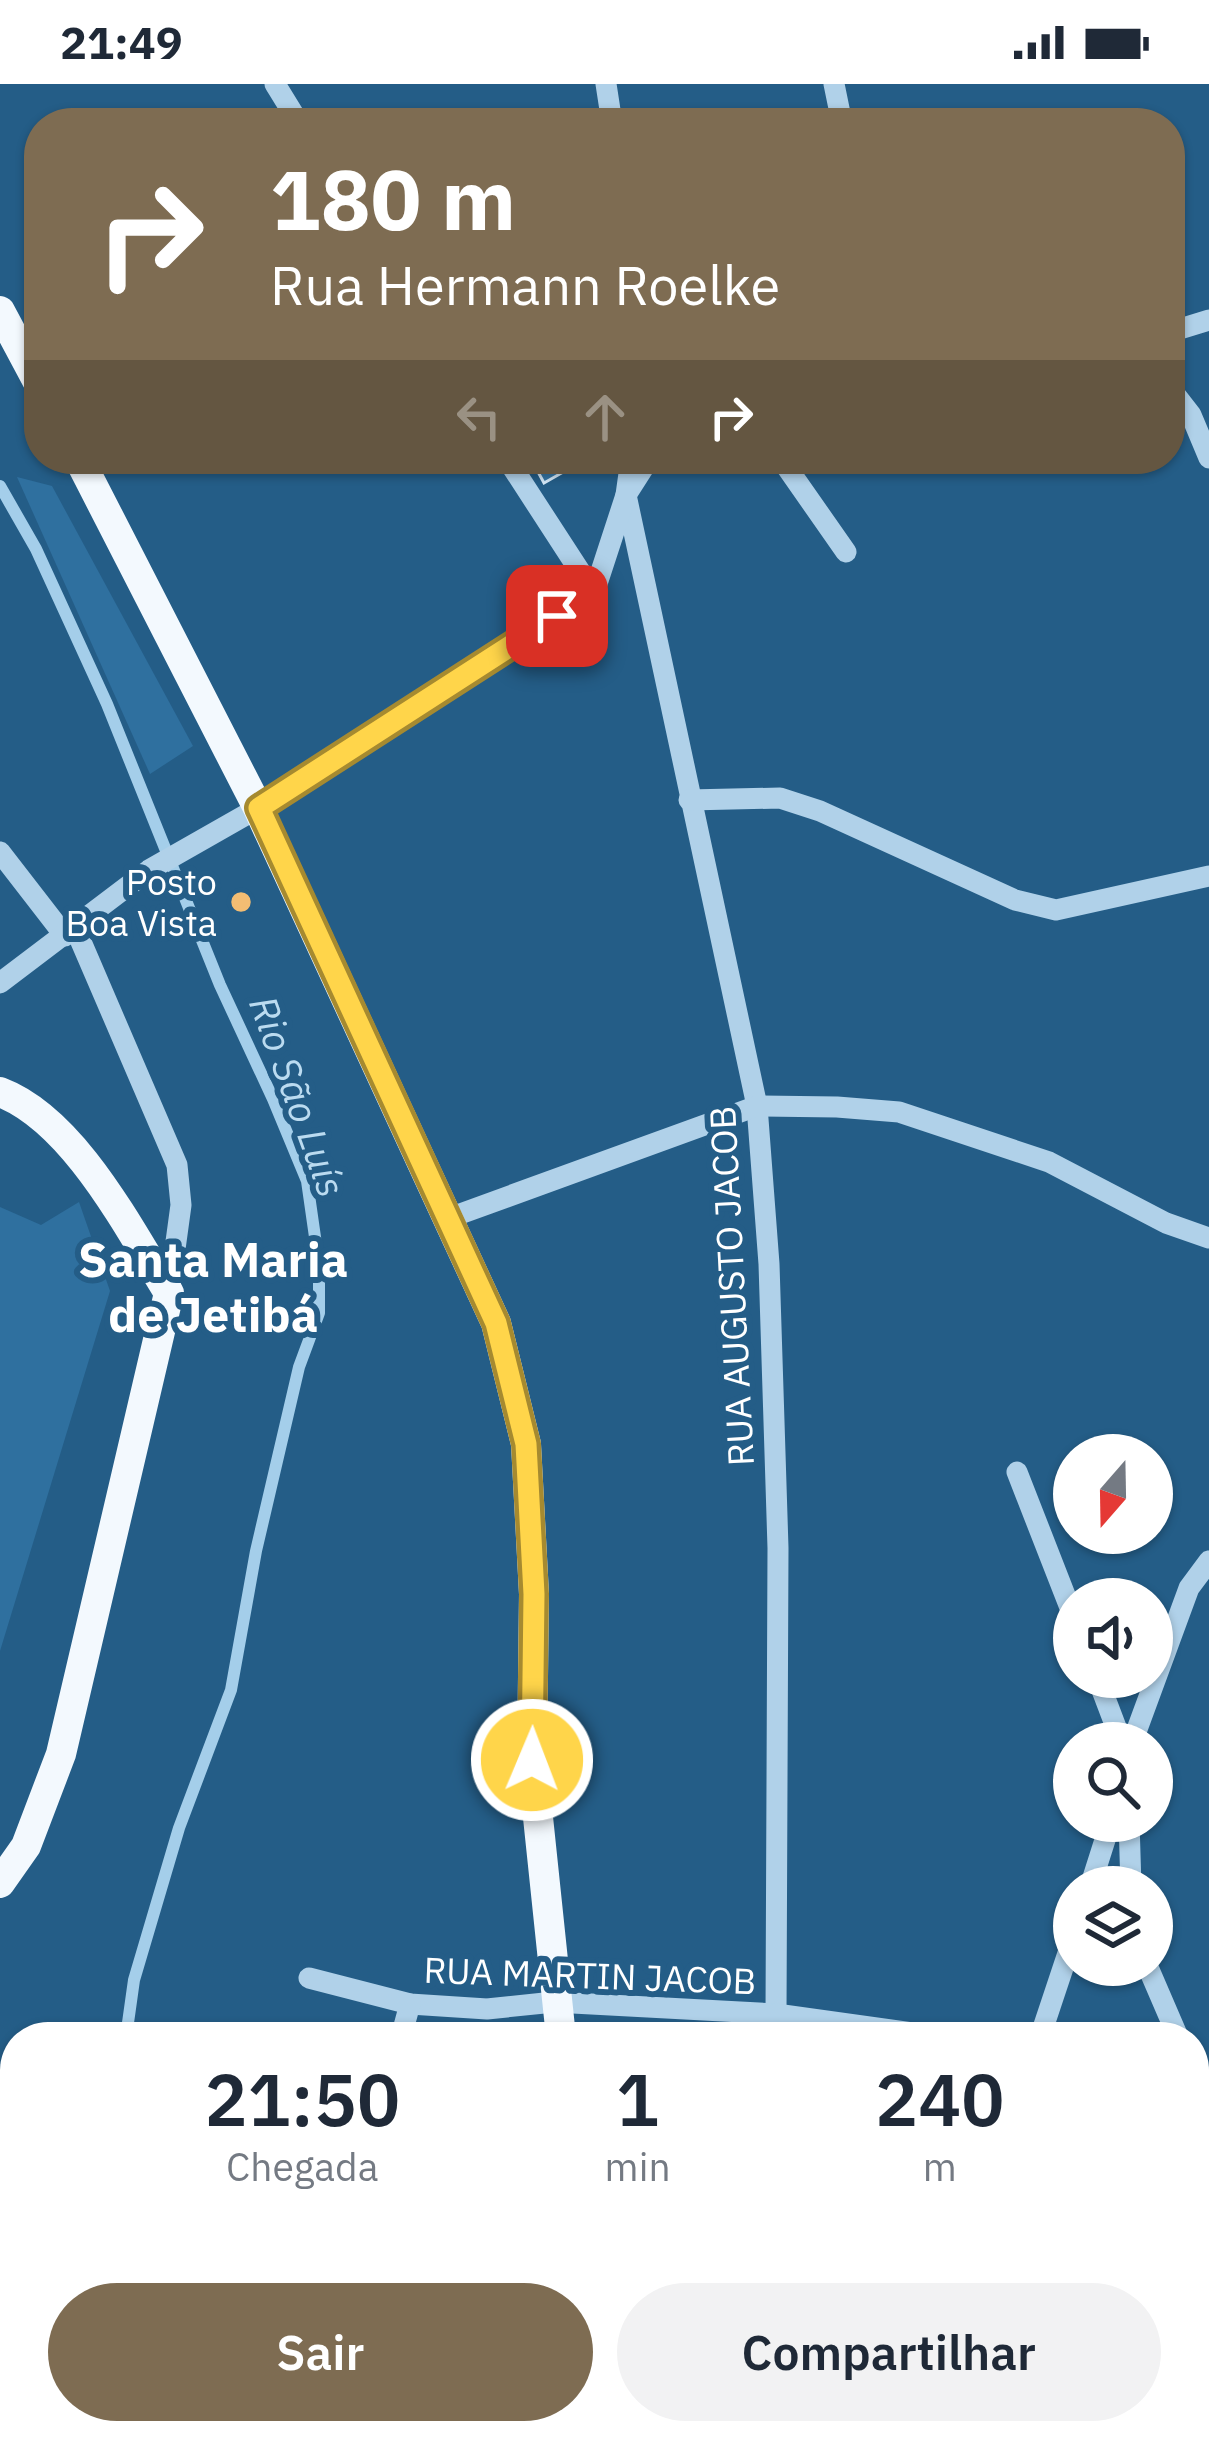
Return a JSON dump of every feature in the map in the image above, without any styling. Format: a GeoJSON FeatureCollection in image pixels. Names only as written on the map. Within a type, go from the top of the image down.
{"type":"FeatureCollection","features":[{"type":"Feature","properties":{"kind":"main road"},"geometry":{"type":"LineString","coordinates":[[0,311],[24,356]]}},
{"type":"Feature","properties":{"kind":"main road"},"geometry":{"type":"LineString","coordinates":[[87,474],[259,808],[496,1323],[526,1444],[534,1594],[532,1760],[558,2022]]}},
{"type":"Feature","properties":{"kind":"main road"},"geometry":{"type":"LineString","coordinates":[[0,1092],[65,1140],[104,1190],[169,1293],[62,1754],[26,1846],[0,1883]]}},
{"type":"Feature","properties":{"kind":"street"},"geometry":{"type":"LineString","coordinates":[[1185,407],[1209,458]]}},
{"type":"Feature","properties":{"kind":"street"},"geometry":{"type":"LineString","coordinates":[[517,474],[594,592]]}},
{"type":"Feature","properties":{"kind":"street"},"geometry":{"type":"LineString","coordinates":[[0,983],[148,870],[259,808],[594,592],[629,474]]}},
{"type":"Feature","properties":{"kind":"street"},"geometry":{"type":"LineString","coordinates":[[626,495],[639,474]]}},
{"type":"Feature","properties":{"kind":"street"},"geometry":{"type":"LineString","coordinates":[[792,474],[846,552]]}},
{"type":"Feature","properties":{"kind":"street","name":"RUA AUGUSTO JACOB"},"geometry":{"type":"LineString","coordinates":[[626,495],[757,1106],[770,1264],[778,1548],[776,2014]]}},
{"type":"Feature","properties":{"kind":"street"},"geometry":{"type":"LineString","coordinates":[[689,800],[780,799],[820,811],[1015,900],[1056,910],[1209,876]]}},
{"type":"Feature","properties":{"kind":"street"},"geometry":{"type":"LineString","coordinates":[[0,852],[71,933],[177,1165],[182,1205],[169,1293]]}},
{"type":"Feature","properties":{"kind":"street"},"geometry":{"type":"LineString","coordinates":[[449,1218],[757,1106],[899,1112],[1049,1162],[1166,1222],[1209,1238]]}},
{"type":"Feature","properties":{"kind":"street"},"geometry":{"type":"LineString","coordinates":[[1017,1472],[1058,1578]]}},
{"type":"Feature","properties":{"kind":"street"},"geometry":{"type":"LineString","coordinates":[[1140,1722],[1189,1588],[1209,1561]]}},
{"type":"Feature","properties":{"kind":"street","name":"RUA MARTIN JACOB"},"geometry":{"type":"LineString","coordinates":[[309,1978],[410,2003],[487,2009],[554,2002],[776,2014],[833,2022]]}},
{"type":"Feature","properties":{"kind":"street"},"geometry":{"type":"LineString","coordinates":[[1045,2022],[1057,1986]]}},
{"type":"Feature","properties":{"kind":"street"},"geometry":{"type":"LineString","coordinates":[[1156,1986],[1172,2022]]}},
{"type":"Feature","properties":{"kind":"street"},"geometry":{"type":"LineString","coordinates":[[405,2022],[410,2003]]}},
{"type":"Feature","properties":{"kind":"shaded area"},"geometry":{"type":"Polygon","coordinates":[[[17,477],[52,486],[193,746],[150,774],[17,477]]]}},
{"type":"Feature","properties":{"kind":"shaded area"},"geometry":{"type":"Polygon","coordinates":[[[79,1202],[110,1291],[0,1651],[0,1207],[41,1225],[79,1202]]]}},
{"type":"Feature","properties":{"kind":"building"},"geometry":{"type":"Polygon","coordinates":[[[539,474],[560,474],[544,483],[539,474]]]}},
{"type":"Feature","properties":{"kind":"waterway","name":"Rio São Luís"},"geometry":{"type":"LineString","coordinates":[[0,486],[36,549],[107,704],[220,985],[307,1181],[319,1265],[319,1313],[299,1367],[256,1551],[231,1690],[179,1828],[134,1980],[128,2022]]}},
{"type":"Feature","properties":{"kind":"place","name":"Posto Boa Vista"},"geometry":{"type":"Point","coordinates":[241,902]}},
{"type":"Feature","properties":{"kind":"district","name":"Santa Maria de Jetibá"},"geometry":{"type":"Point","coordinates":[213,1286]}},
{"type":"Feature","properties":{"kind":"route"},"geometry":{"type":"LineString","coordinates":[[532,1760],[534,1594],[526,1444],[496,1323],[259,808],[557,616]]}}]}
